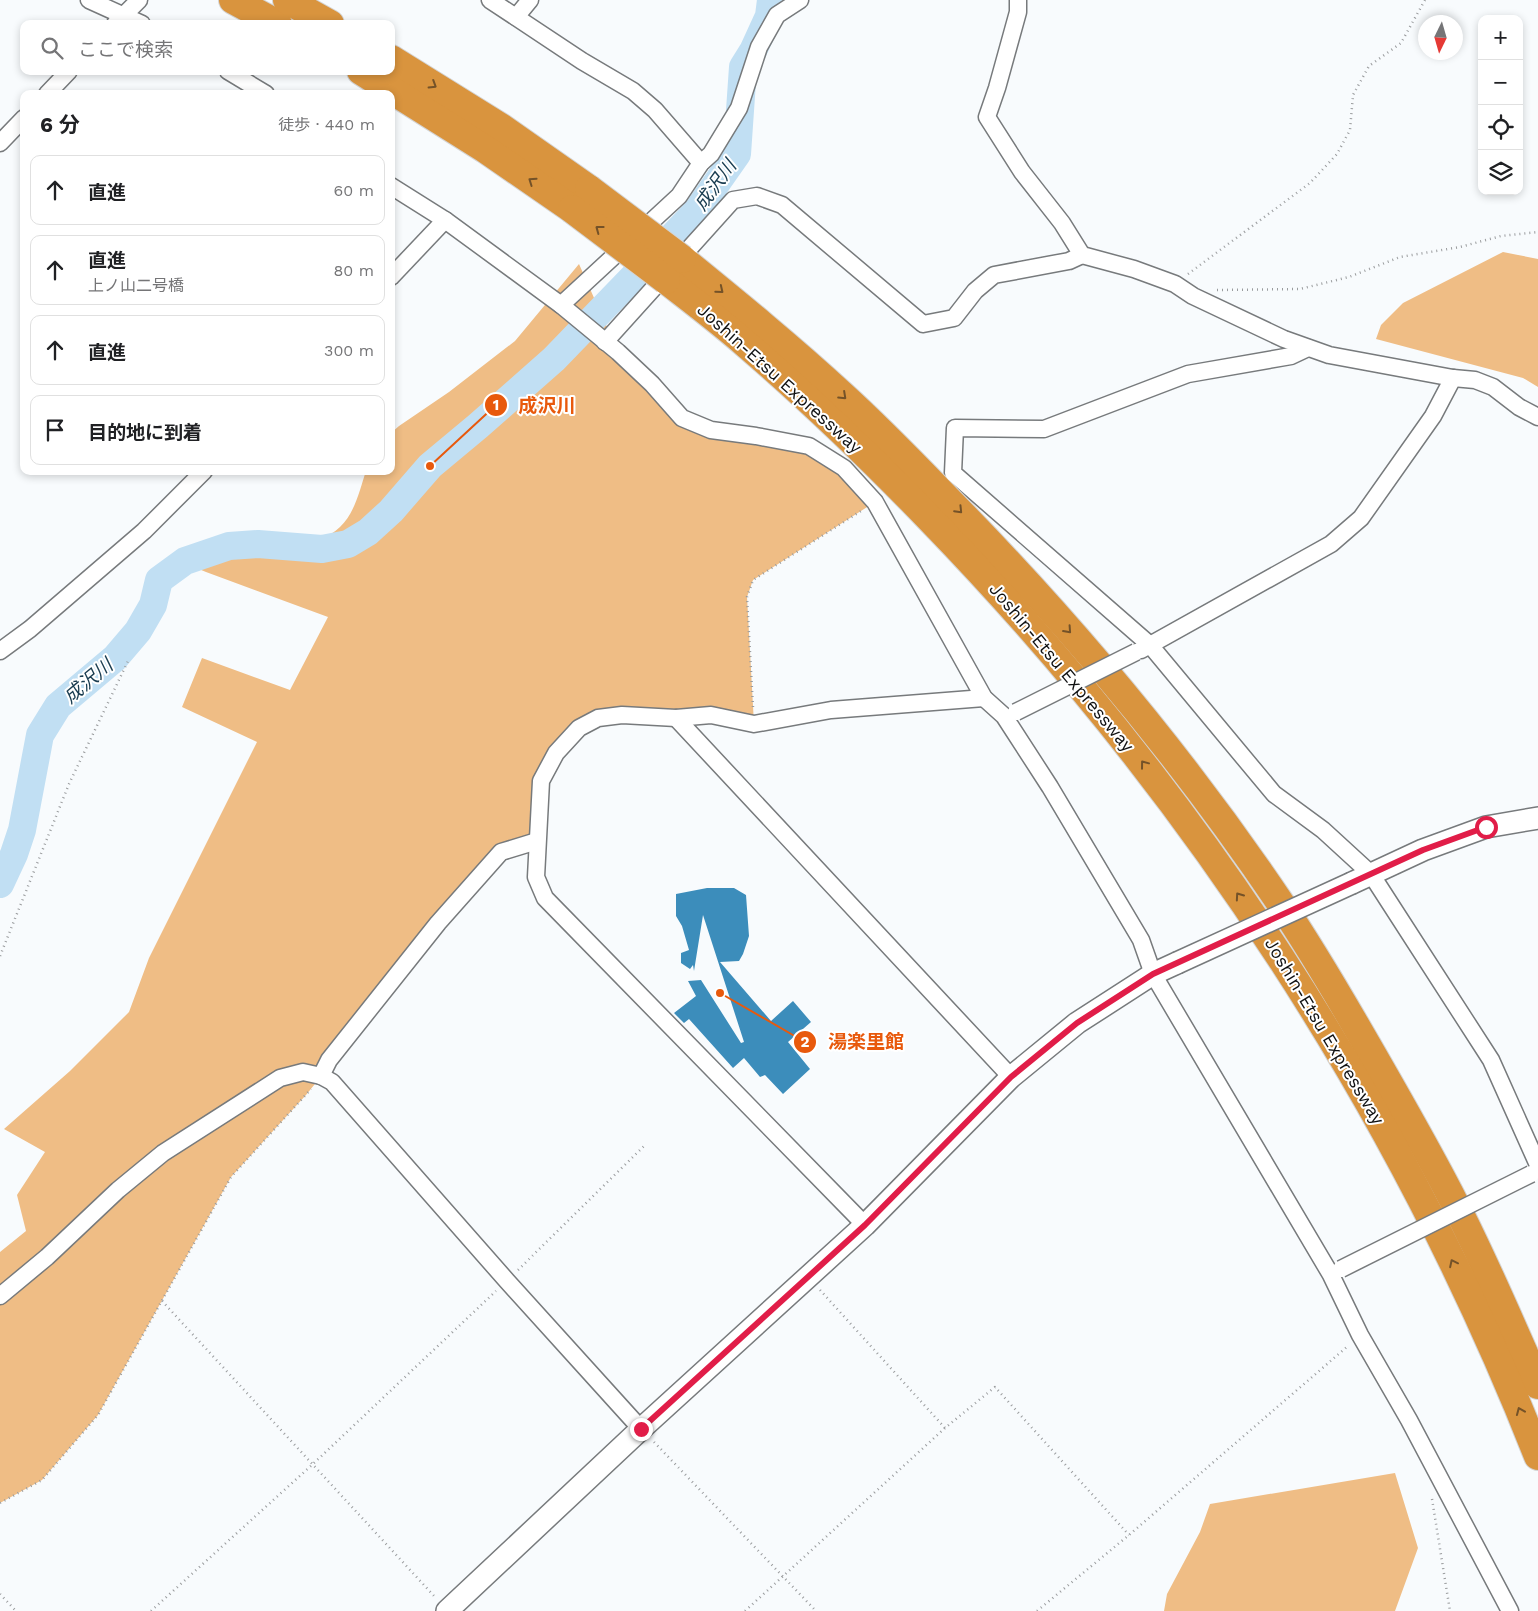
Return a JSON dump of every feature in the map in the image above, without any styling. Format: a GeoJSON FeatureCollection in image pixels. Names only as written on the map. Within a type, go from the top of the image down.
{"type":"FeatureCollection","features":[{"type":"Feature","properties":{"kind":"highway"},"geometry":{"type":"LineString","coordinates":[[233,0],[270,20]]}},
{"type":"Feature","properties":{"kind":"highway"},"geometry":{"type":"LineString","coordinates":[[287,0],[323,20]]}},
{"type":"Feature","properties":{"kind":"highway","name":"Joshin-Etsu Expressway"},"geometry":{"type":"LineString","coordinates":[[395,61],[502,128],[580,199],[674,269],[763,326],[843,395],[919,470],[999,552],[1077,639],[1155,732],[1282,906],[1402,1106],[1455,1203],[1538,1385]]}},
{"type":"Feature","properties":{"kind":"highway","name":"Joshin-Etsu Expressway"},"geometry":{"type":"LineString","coordinates":[[367,75],[391,90]]}},
{"type":"Feature","properties":{"kind":"highway","name":"Joshin-Etsu Expressway"},"geometry":{"type":"LineString","coordinates":[[395,92],[486,149],[580,199]]}},
{"type":"Feature","properties":{"kind":"highway","name":"Joshin-Etsu Expressway"},"geometry":{"type":"LineString","coordinates":[[674,269],[747,345],[825,415],[900,488],[979,570],[1057,658],[1131,748],[1199,838],[1278,952],[1382,1123],[1479,1316],[1538,1456]]}},
{"type":"Feature","properties":{"kind":"street"},"geometry":{"type":"LineString","coordinates":[[89,0],[120,19],[139,0]]}},
{"type":"Feature","properties":{"kind":"street"},"geometry":{"type":"LineString","coordinates":[[490,0],[582,61],[633,91],[655,110],[701,163]]}},
{"type":"Feature","properties":{"kind":"street"},"geometry":{"type":"LineString","coordinates":[[516,17],[530,0]]}},
{"type":"Feature","properties":{"kind":"street"},"geometry":{"type":"LineString","coordinates":[[561,305],[679,196],[701,163],[710,154],[739,108],[760,47],[778,15],[800,0]]}},
{"type":"Feature","properties":{"kind":"street"},"geometry":{"type":"LineString","coordinates":[[1018,0],[1018,12],[987,117],[1022,172],[1062,222],[1082,255]]}},
{"type":"Feature","properties":{"kind":"street"},"geometry":{"type":"LineString","coordinates":[[51,90],[65,75]]}},
{"type":"Feature","properties":{"kind":"street"},"geometry":{"type":"LineString","coordinates":[[235,75],[259,90]]}},
{"type":"Feature","properties":{"kind":"street"},"geometry":{"type":"LineString","coordinates":[[0,143],[20,122]]}},
{"type":"Feature","properties":{"kind":"street"},"geometry":{"type":"LineString","coordinates":[[395,189],[445,220],[561,305],[606,342],[652,384],[682,418],[711,430],[810,446],[844,468],[875,502],[984,698],[1010,714],[1050,787],[1141,940],[1153,974],[1336,1272],[1360,1335],[1409,1420],[1510,1611]]}},
{"type":"Feature","properties":{"kind":"street"},"geometry":{"type":"LineString","coordinates":[[606,342],[733,200],[757,196],[782,205],[923,324],[954,318],[975,291],[994,275],[1069,261],[1082,255],[1134,269],[1175,284],[1193,296],[1284,339],[1328,355],[1453,378],[1475,380],[1492,387],[1519,407],[1538,417]]}},
{"type":"Feature","properties":{"kind":"street"},"geometry":{"type":"LineString","coordinates":[[395,273],[445,220]]}},
{"type":"Feature","properties":{"kind":"street"},"geometry":{"type":"LineString","coordinates":[[1308,348],[1291,356],[1188,374],[1044,429],[955,428],[953,473],[1143,649],[1274,794],[1323,830],[1371,874],[1491,1060],[1536,1170],[1336,1272]]}},
{"type":"Feature","properties":{"kind":"street"},"geometry":{"type":"LineString","coordinates":[[1010,714],[1143,649],[1331,544],[1361,518],[1433,416],[1453,378]]}},
{"type":"Feature","properties":{"kind":"street"},"geometry":{"type":"LineString","coordinates":[[0,651],[30,629],[144,531],[200,475]]}},
{"type":"Feature","properties":{"kind":"street"},"geometry":{"type":"LineString","coordinates":[[865,1225],[545,898],[536,877],[541,781],[556,753],[579,728],[598,718],[622,715],[676,718],[710,715],[754,724],[831,710],[984,698]]}},
{"type":"Feature","properties":{"kind":"street"},"geometry":{"type":"LineString","coordinates":[[676,718],[1011,1077]]}},
{"type":"Feature","properties":{"kind":"street"},"geometry":{"type":"LineString","coordinates":[[447,1611],[641,1429],[865,1225],[1011,1077],[1077,1023],[1153,974],[1423,850],[1486,827],[1538,818]]}},
{"type":"Feature","properties":{"kind":"street"},"geometry":{"type":"LineString","coordinates":[[321,1076],[329,1060],[438,923],[501,852],[537,841]]}},
{"type":"Feature","properties":{"kind":"street"},"geometry":{"type":"LineString","coordinates":[[0,1296],[47,1257],[118,1190],[163,1153],[280,1078],[303,1072],[321,1076],[332,1082],[507,1281],[641,1429]]}},
{"type":"Feature","properties":{"kind":"path"},"geometry":{"type":"LineString","coordinates":[[1175,284],[1310,183],[1337,154],[1350,130],[1353,95],[1369,66],[1401,43],[1425,0]]}},
{"type":"Feature","properties":{"kind":"path"},"geometry":{"type":"LineString","coordinates":[[1193,296],[1207,290],[1300,289],[1349,277],[1400,257],[1460,247],[1501,236],[1538,232]]}},
{"type":"Feature","properties":{"kind":"path"},"geometry":{"type":"LineString","coordinates":[[754,724],[747,596],[753,580],[875,502]]}},
{"type":"Feature","properties":{"kind":"path"},"geometry":{"type":"LineString","coordinates":[[0,956],[69,784],[128,661]]}},
{"type":"Feature","properties":{"kind":"path"},"geometry":{"type":"LineString","coordinates":[[0,1502],[42,1480],[98,1415],[232,1176],[321,1076]]}},
{"type":"Feature","properties":{"kind":"path"},"geometry":{"type":"LineString","coordinates":[[150,1611],[313,1464],[507,1281],[645,1145]]}},
{"type":"Feature","properties":{"kind":"path"},"geometry":{"type":"LineString","coordinates":[[808,1277],[945,1428]]}},
{"type":"Feature","properties":{"kind":"path"},"geometry":{"type":"LineString","coordinates":[[162,1301],[447,1611]]}},
{"type":"Feature","properties":{"kind":"path"},"geometry":{"type":"LineString","coordinates":[[1037,1611],[1129,1535],[1360,1335]]}},
{"type":"Feature","properties":{"kind":"path"},"geometry":{"type":"LineString","coordinates":[[744,1611],[945,1428],[995,1387],[1129,1535]]}},
{"type":"Feature","properties":{"kind":"path"},"geometry":{"type":"LineString","coordinates":[[641,1429],[816,1611]]}},
{"type":"Feature","properties":{"kind":"path"},"geometry":{"type":"LineString","coordinates":[[1431,1495],[1450,1611]]}},
{"type":"Feature","properties":{"kind":"path"},"geometry":{"type":"LineString","coordinates":[[0,1594],[16,1611]]}},
{"type":"Feature","properties":{"kind":"shaded area"},"geometry":{"type":"Polygon","coordinates":[[[1503,252],[1538,259],[1538,387],[1523,378],[1376,339],[1381,325],[1403,303],[1503,252]]]}},
{"type":"Feature","properties":{"kind":"shaded area"},"geometry":{"type":"Polygon","coordinates":[[[579,264],[618,352],[682,418],[810,453],[875,502],[753,580],[747,597],[754,724],[598,718],[541,781],[537,841],[501,853],[306,1095],[231,1177],[98,1415],[42,1480],[0,1503],[0,1252],[26,1231],[17,1195],[45,1152],[4,1129],[70,1071],[129,1012],[149,958],[257,742],[182,707],[202,658],[290,690],[328,617],[189,565],[221,554],[301,546],[328,536],[340,527],[350,515],[365,475],[395,475],[395,430],[449,392],[515,341],[579,264]]]}},
{"type":"Feature","properties":{"kind":"shaded area"},"geometry":{"type":"Polygon","coordinates":[[[1395,1473],[1418,1548],[1395,1611],[1164,1611],[1167,1594],[1200,1532],[1210,1504],[1395,1473]]]}},
{"type":"Feature","properties":{"kind":"building"},"geometry":{"type":"Polygon","coordinates":[[[707,888],[734,888],[746,895],[749,936],[743,954],[739,961],[720,962],[771,1021],[793,1001],[811,1022],[788,1042],[810,1069],[783,1094],[765,1075],[760,1077],[744,1058],[733,1068],[689,1019],[684,1023],[674,1013],[696,996],[688,981],[701,980],[741,1043],[744,1042],[703,915],[694,971],[693,965],[690,969],[681,963],[681,953],[689,950],[682,926],[676,916],[676,894],[707,888]]]}},
{"type":"Feature","properties":{"kind":"waterway","name":"成沢川"},"geometry":{"type":"LineString","coordinates":[[0,884],[14,854],[22,830],[40,735],[58,706],[115,658],[138,631],[153,605],[159,580],[185,561],[229,546],[258,544],[322,549],[348,544],[368,532],[391,511],[430,466],[554,359],[697,211],[737,154],[743,67],[753,51],[769,16],[771,0]]}},
{"type":"Feature","properties":{"kind":"place","name":"成沢川"},"geometry":{"type":"Point","coordinates":[430,466]}},
{"type":"Feature","properties":{"kind":"place","name":"湯楽里館"},"geometry":{"type":"Point","coordinates":[720,993]}},
{"type":"Feature","properties":{"kind":"route"},"geometry":{"type":"LineString","coordinates":[[641,1429],[865,1225],[1011,1077],[1077,1023],[1153,974],[1423,850],[1486,827]]}}]}
